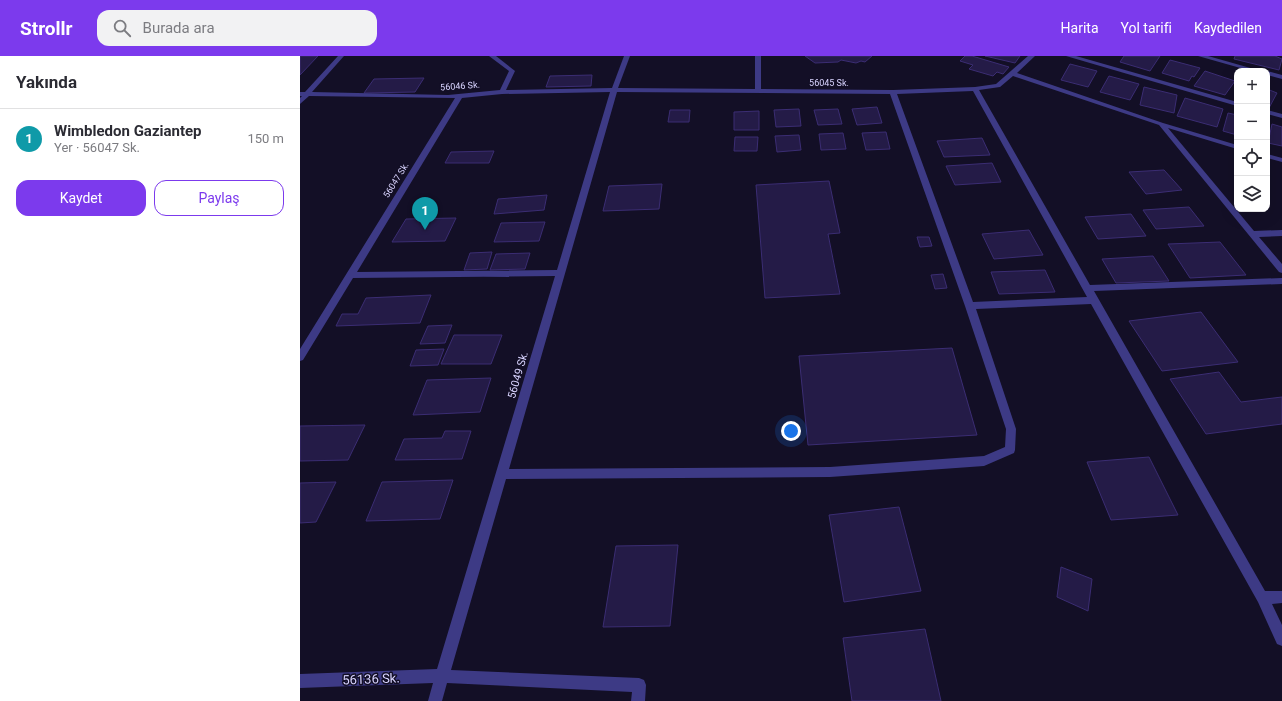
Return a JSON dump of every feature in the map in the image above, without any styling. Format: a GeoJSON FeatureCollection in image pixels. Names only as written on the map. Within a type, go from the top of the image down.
{"type":"FeatureCollection","features":[{"type":"Feature","properties":{"kind":"street"},"geometry":{"type":"LineString","coordinates":[[300,102],[303,94],[341,56]]}},
{"type":"Feature","properties":{"kind":"street"},"geometry":{"type":"LineString","coordinates":[[492,56],[512,71],[502,92]]}},
{"type":"Feature","properties":{"kind":"street","name":"56049 Sk."},"geometry":{"type":"LineString","coordinates":[[435,701],[614,90],[627,56]]}},
{"type":"Feature","properties":{"kind":"street"},"geometry":{"type":"LineString","coordinates":[[758,56],[758,92]]}},
{"type":"Feature","properties":{"kind":"street","name":"56045 Sk."},"geometry":{"type":"LineString","coordinates":[[614,90],[893,92],[975,89],[998,86],[1032,56]]}},
{"type":"Feature","properties":{"kind":"street"},"geometry":{"type":"LineString","coordinates":[[1069,56],[1234,103]]}},
{"type":"Feature","properties":{"kind":"street"},"geometry":{"type":"LineString","coordinates":[[1201,56],[1247,68]]}},
{"type":"Feature","properties":{"kind":"street"},"geometry":{"type":"LineString","coordinates":[[1012,74],[1161,124],[1234,146]]}},
{"type":"Feature","properties":{"kind":"street"},"geometry":{"type":"LineString","coordinates":[[1270,74],[1282,77]]}},
{"type":"Feature","properties":{"kind":"street"},"geometry":{"type":"LineString","coordinates":[[975,89],[1262,598],[1282,639]]}},
{"type":"Feature","properties":{"kind":"street","name":"56046 Sk."},"geometry":{"type":"LineString","coordinates":[[303,94],[448,98],[502,92],[614,90]]}},
{"type":"Feature","properties":{"kind":"street"},"geometry":{"type":"LineString","coordinates":[[502,474],[830,472],[984,461],[1010,450],[1011,429],[970,306],[893,92]]}},
{"type":"Feature","properties":{"kind":"street","name":"56047 Sk."},"geometry":{"type":"LineString","coordinates":[[300,357],[460,96]]}},
{"type":"Feature","properties":{"kind":"street"},"geometry":{"type":"LineString","coordinates":[[1270,113],[1282,116]]}},
{"type":"Feature","properties":{"kind":"street"},"geometry":{"type":"LineString","coordinates":[[1161,124],[1282,270]]}},
{"type":"Feature","properties":{"kind":"street"},"geometry":{"type":"LineString","coordinates":[[1270,157],[1282,160]]}},
{"type":"Feature","properties":{"kind":"street"},"geometry":{"type":"LineString","coordinates":[[1252,234],[1282,233]]}},
{"type":"Feature","properties":{"kind":"street"},"geometry":{"type":"LineString","coordinates":[[350,275],[561,273]]}},
{"type":"Feature","properties":{"kind":"street"},"geometry":{"type":"LineString","coordinates":[[1087,288],[1282,281]]}},
{"type":"Feature","properties":{"kind":"street"},"geometry":{"type":"LineString","coordinates":[[970,306],[1094,300]]}},
{"type":"Feature","properties":{"kind":"street"},"geometry":{"type":"LineString","coordinates":[[1262,598],[1282,597]]}},
{"type":"Feature","properties":{"kind":"street","name":"56136 Sk."},"geometry":{"type":"LineString","coordinates":[[300,681],[442,676],[639,685],[638,701]]}},
{"type":"Feature","properties":{"kind":"building"},"geometry":{"type":"Polygon","coordinates":[[[300,56],[318,56],[300,75],[300,56]]]}},
{"type":"Feature","properties":{"kind":"building"},"geometry":{"type":"Polygon","coordinates":[[[805,56],[872,56],[865,62],[861,61],[856,63],[841,60],[838,62],[815,63],[805,56]]]}},
{"type":"Feature","properties":{"kind":"building"},"geometry":{"type":"Polygon","coordinates":[[[965,56],[972,56],[1009,67],[1003,74],[997,72],[993,76],[969,69],[973,65],[960,61],[965,56]]]}},
{"type":"Feature","properties":{"kind":"building"},"geometry":{"type":"Polygon","coordinates":[[[985,56],[1020,56],[1015,63],[985,56]]]}},
{"type":"Feature","properties":{"kind":"building"},"geometry":{"type":"Polygon","coordinates":[[[1124,56],[1160,56],[1150,71],[1120,62],[1124,56]]]}},
{"type":"Feature","properties":{"kind":"building"},"geometry":{"type":"Polygon","coordinates":[[[1235,56],[1275,56],[1282,59],[1279,70],[1234,59],[1235,56]]]}},
{"type":"Feature","properties":{"kind":"building"},"geometry":{"type":"Polygon","coordinates":[[[1170,60],[1200,68],[1194,77],[1192,76],[1189,81],[1162,73],[1170,60]]]}},
{"type":"Feature","properties":{"kind":"building"},"geometry":{"type":"Polygon","coordinates":[[[1070,64],[1097,71],[1088,87],[1061,80],[1070,64]]]}},
{"type":"Feature","properties":{"kind":"building"},"geometry":{"type":"Polygon","coordinates":[[[1205,71],[1234,81],[1225,95],[1194,86],[1205,71]]]}},
{"type":"Feature","properties":{"kind":"building"},"geometry":{"type":"Polygon","coordinates":[[[592,75],[591,86],[546,87],[550,76],[592,75]]]}},
{"type":"Feature","properties":{"kind":"building"},"geometry":{"type":"Polygon","coordinates":[[[1109,76],[1139,84],[1130,100],[1100,92],[1109,76]]]}},
{"type":"Feature","properties":{"kind":"building"},"geometry":{"type":"Polygon","coordinates":[[[424,78],[415,92],[364,93],[374,79],[424,78]]]}},
{"type":"Feature","properties":{"kind":"building"},"geometry":{"type":"Polygon","coordinates":[[[1144,87],[1177,95],[1174,113],[1140,105],[1144,87]]]}},
{"type":"Feature","properties":{"kind":"building"},"geometry":{"type":"Polygon","coordinates":[[[1270,90],[1277,93],[1270,106],[1270,90]]]}},
{"type":"Feature","properties":{"kind":"building"},"geometry":{"type":"Polygon","coordinates":[[[1185,98],[1223,109],[1217,127],[1177,116],[1185,98]]]}},
{"type":"Feature","properties":{"kind":"building"},"geometry":{"type":"Polygon","coordinates":[[[877,107],[882,123],[857,125],[852,109],[877,107]]]}},
{"type":"Feature","properties":{"kind":"building"},"geometry":{"type":"Polygon","coordinates":[[[799,109],[801,126],[776,127],[774,110],[799,109]]]}},
{"type":"Feature","properties":{"kind":"building"},"geometry":{"type":"Polygon","coordinates":[[[838,109],[842,124],[818,125],[814,110],[838,109]]]}},
{"type":"Feature","properties":{"kind":"building"},"geometry":{"type":"Polygon","coordinates":[[[670,110],[690,110],[689,122],[668,122],[670,110]]]}},
{"type":"Feature","properties":{"kind":"building"},"geometry":{"type":"Polygon","coordinates":[[[759,111],[759,130],[734,130],[734,112],[759,111]]]}},
{"type":"Feature","properties":{"kind":"building"},"geometry":{"type":"Polygon","coordinates":[[[1228,113],[1234,114],[1234,134],[1223,131],[1228,113]]]}},
{"type":"Feature","properties":{"kind":"building"},"geometry":{"type":"Polygon","coordinates":[[[1272,124],[1282,127],[1282,146],[1270,143],[1272,124]]]}},
{"type":"Feature","properties":{"kind":"building"},"geometry":{"type":"Polygon","coordinates":[[[886,132],[890,149],[866,150],[862,133],[886,132]]]}},
{"type":"Feature","properties":{"kind":"building"},"geometry":{"type":"Polygon","coordinates":[[[843,133],[846,149],[821,150],[819,134],[843,133]]]}},
{"type":"Feature","properties":{"kind":"building"},"geometry":{"type":"Polygon","coordinates":[[[799,135],[801,150],[777,152],[775,136],[799,135]]]}},
{"type":"Feature","properties":{"kind":"building"},"geometry":{"type":"Polygon","coordinates":[[[735,137],[758,137],[757,151],[734,151],[735,137]]]}},
{"type":"Feature","properties":{"kind":"building"},"geometry":{"type":"Polygon","coordinates":[[[982,138],[990,155],[944,157],[937,141],[982,138]]]}},
{"type":"Feature","properties":{"kind":"building"},"geometry":{"type":"Polygon","coordinates":[[[494,151],[489,163],[445,163],[451,152],[494,151]]]}},
{"type":"Feature","properties":{"kind":"building"},"geometry":{"type":"Polygon","coordinates":[[[992,163],[1001,182],[955,185],[946,166],[992,163]]]}},
{"type":"Feature","properties":{"kind":"building"},"geometry":{"type":"Polygon","coordinates":[[[1164,170],[1182,190],[1146,194],[1129,172],[1164,170]]]}},
{"type":"Feature","properties":{"kind":"building"},"geometry":{"type":"Polygon","coordinates":[[[829,181],[840,233],[828,234],[840,294],[765,298],[756,185],[829,181]]]}},
{"type":"Feature","properties":{"kind":"building"},"geometry":{"type":"Polygon","coordinates":[[[662,184],[659,209],[603,211],[609,186],[662,184]]]}},
{"type":"Feature","properties":{"kind":"building"},"geometry":{"type":"Polygon","coordinates":[[[547,195],[544,210],[494,214],[498,199],[547,195]]]}},
{"type":"Feature","properties":{"kind":"building"},"geometry":{"type":"Polygon","coordinates":[[[1189,207],[1204,226],[1156,229],[1143,210],[1189,207]]]}},
{"type":"Feature","properties":{"kind":"building"},"geometry":{"type":"Polygon","coordinates":[[[1131,214],[1146,236],[1098,239],[1085,217],[1131,214]]]}},
{"type":"Feature","properties":{"kind":"building"},"geometry":{"type":"Polygon","coordinates":[[[456,218],[445,241],[392,242],[406,219],[456,218]]]}},
{"type":"Feature","properties":{"kind":"building"},"geometry":{"type":"Polygon","coordinates":[[[545,222],[539,241],[494,242],[501,223],[545,222]]]}},
{"type":"Feature","properties":{"kind":"building"},"geometry":{"type":"Polygon","coordinates":[[[1029,230],[1043,255],[994,259],[982,234],[1029,230]]]}},
{"type":"Feature","properties":{"kind":"building"},"geometry":{"type":"Polygon","coordinates":[[[917,237],[929,237],[932,246],[920,247],[917,237]]]}},
{"type":"Feature","properties":{"kind":"building"},"geometry":{"type":"Polygon","coordinates":[[[1220,242],[1246,275],[1190,278],[1168,244],[1220,242]]]}},
{"type":"Feature","properties":{"kind":"building"},"geometry":{"type":"Polygon","coordinates":[[[492,252],[487,269],[464,270],[470,253],[492,252]]]}},
{"type":"Feature","properties":{"kind":"building"},"geometry":{"type":"Polygon","coordinates":[[[530,253],[525,269],[490,270],[496,254],[530,253]]]}},
{"type":"Feature","properties":{"kind":"building"},"geometry":{"type":"Polygon","coordinates":[[[1153,256],[1169,281],[1116,283],[1102,259],[1153,256]]]}},
{"type":"Feature","properties":{"kind":"building"},"geometry":{"type":"Polygon","coordinates":[[[1045,270],[1055,292],[999,294],[991,272],[1045,270]]]}},
{"type":"Feature","properties":{"kind":"building"},"geometry":{"type":"Polygon","coordinates":[[[943,274],[947,288],[935,289],[931,275],[943,274]]]}},
{"type":"Feature","properties":{"kind":"building"},"geometry":{"type":"Polygon","coordinates":[[[431,295],[420,323],[336,326],[342,314],[358,314],[366,298],[431,295]]]}},
{"type":"Feature","properties":{"kind":"building"},"geometry":{"type":"Polygon","coordinates":[[[1201,312],[1238,362],[1162,371],[1129,321],[1201,312]]]}},
{"type":"Feature","properties":{"kind":"building"},"geometry":{"type":"Polygon","coordinates":[[[452,325],[445,343],[420,344],[428,326],[452,325]]]}},
{"type":"Feature","properties":{"kind":"building"},"geometry":{"type":"Polygon","coordinates":[[[454,335],[502,335],[491,364],[441,364],[454,335]]]}},
{"type":"Feature","properties":{"kind":"building"},"geometry":{"type":"Polygon","coordinates":[[[952,348],[977,435],[808,445],[799,356],[952,348]]]}},
{"type":"Feature","properties":{"kind":"building"},"geometry":{"type":"Polygon","coordinates":[[[444,349],[438,365],[410,366],[416,350],[444,349]]]}},
{"type":"Feature","properties":{"kind":"building"},"geometry":{"type":"Polygon","coordinates":[[[1219,372],[1241,402],[1282,397],[1282,424],[1206,434],[1170,379],[1219,372]]]}},
{"type":"Feature","properties":{"kind":"building"},"geometry":{"type":"Polygon","coordinates":[[[491,378],[480,412],[413,415],[427,380],[491,378]]]}},
{"type":"Feature","properties":{"kind":"building"},"geometry":{"type":"Polygon","coordinates":[[[365,425],[348,460],[300,461],[300,426],[365,425]]]}},
{"type":"Feature","properties":{"kind":"building"},"geometry":{"type":"Polygon","coordinates":[[[445,431],[471,431],[462,459],[395,460],[404,439],[442,438],[445,431]]]}},
{"type":"Feature","properties":{"kind":"building"},"geometry":{"type":"Polygon","coordinates":[[[1149,457],[1178,515],[1111,520],[1087,462],[1149,457]]]}},
{"type":"Feature","properties":{"kind":"building"},"geometry":{"type":"Polygon","coordinates":[[[453,480],[440,519],[366,521],[382,482],[453,480]]]}},
{"type":"Feature","properties":{"kind":"building"},"geometry":{"type":"Polygon","coordinates":[[[336,482],[316,522],[300,523],[300,483],[336,482]]]}},
{"type":"Feature","properties":{"kind":"building"},"geometry":{"type":"Polygon","coordinates":[[[899,507],[921,591],[844,602],[829,515],[899,507]]]}},
{"type":"Feature","properties":{"kind":"building"},"geometry":{"type":"Polygon","coordinates":[[[678,545],[670,626],[603,627],[616,546],[678,545]]]}},
{"type":"Feature","properties":{"kind":"building"},"geometry":{"type":"Polygon","coordinates":[[[1061,567],[1092,579],[1088,611],[1057,597],[1061,567]]]}},
{"type":"Feature","properties":{"kind":"building"},"geometry":{"type":"Polygon","coordinates":[[[925,629],[941,701],[852,701],[843,638],[925,629]]]}},
{"type":"Feature","properties":{"kind":"place","name":"Wimbledon Gaziantep"},"geometry":{"type":"Point","coordinates":[425,230]}}]}
